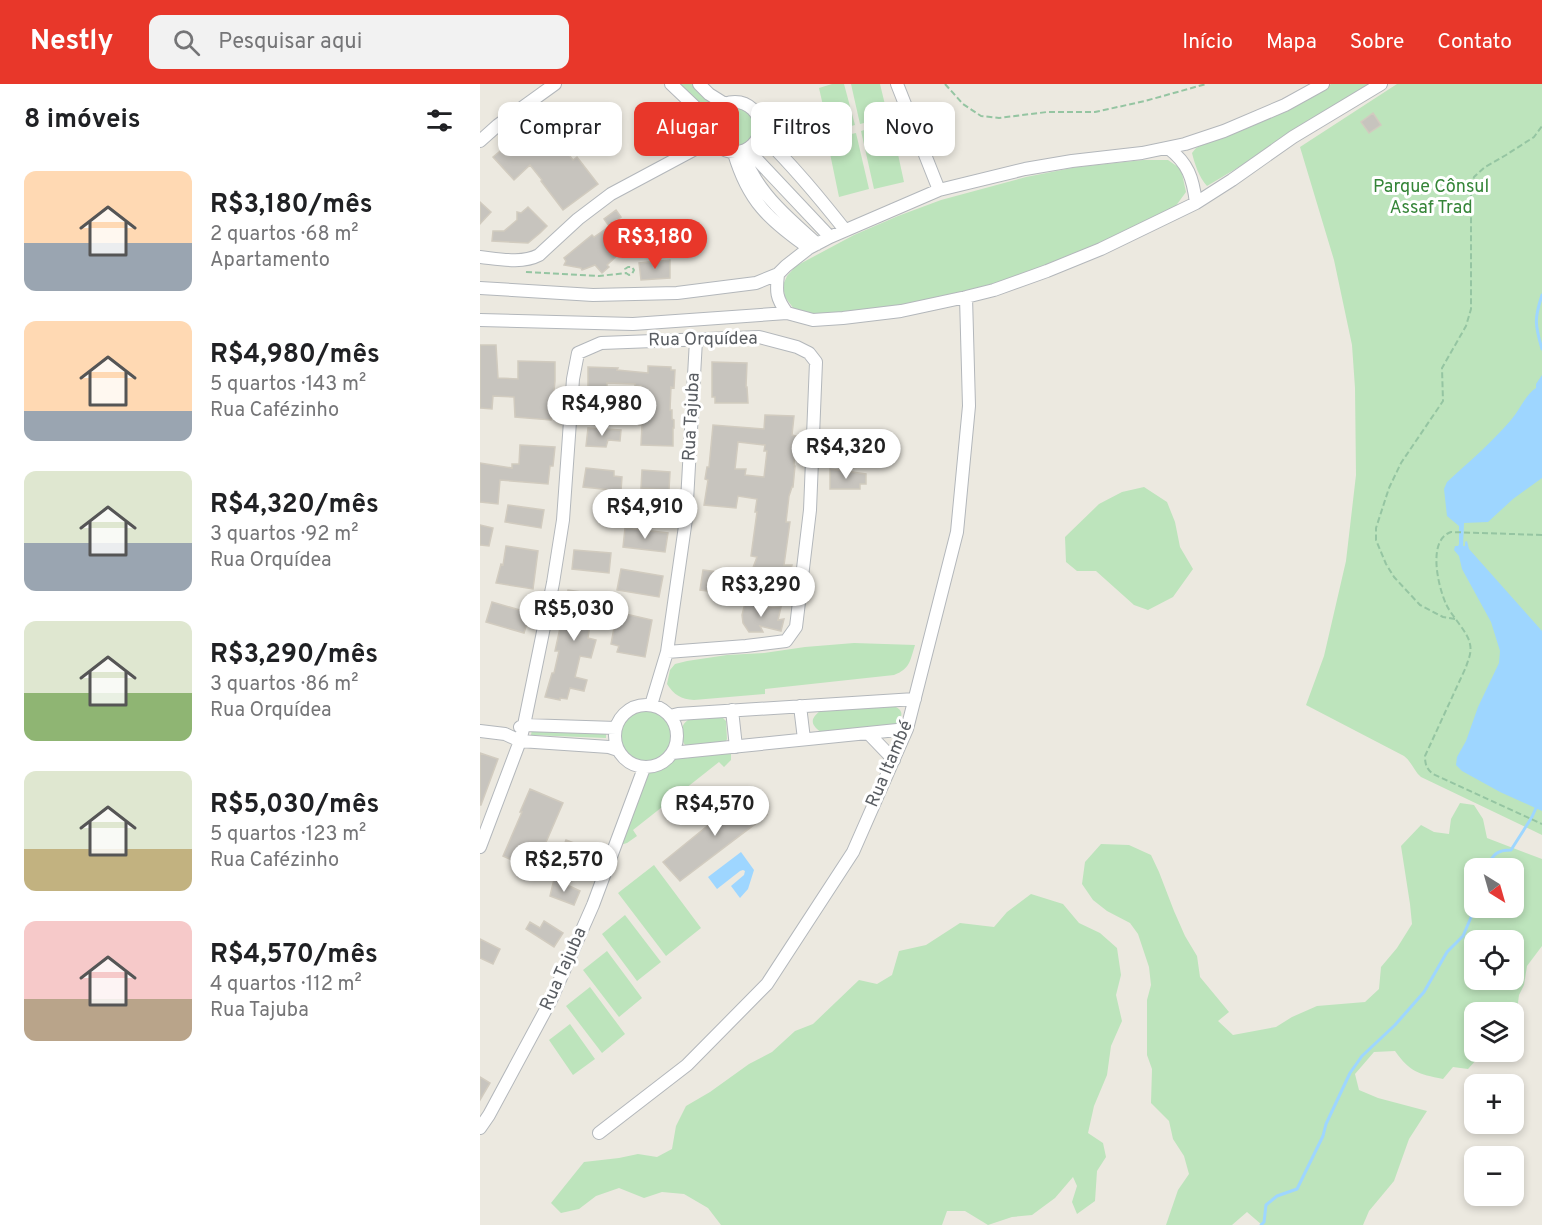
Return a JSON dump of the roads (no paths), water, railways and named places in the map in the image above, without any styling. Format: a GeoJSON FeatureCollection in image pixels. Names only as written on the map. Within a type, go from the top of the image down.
{"type":"FeatureCollection","features":[{"type":"Feature","properties":{"kind":"street"},"geometry":{"type":"LineString","coordinates":[[480,141],[498,125],[555,84]]}},
{"type":"Feature","properties":{"kind":"street"},"geometry":{"type":"LineString","coordinates":[[671,84],[690,102]]}},
{"type":"Feature","properties":{"kind":"street"},"geometry":{"type":"LineString","coordinates":[[699,84],[722,102]]}},
{"type":"Feature","properties":{"kind":"street"},"geometry":{"type":"LineString","coordinates":[[897,84],[939,190]]}},
{"type":"Feature","properties":{"kind":"street"},"geometry":{"type":"LineString","coordinates":[[480,288],[593,295],[677,293],[756,283],[778,274],[813,246],[830,237],[939,190],[1025,169],[1168,148],[1224,131],[1285,105],[1323,84]]}},
{"type":"Feature","properties":{"kind":"street"},"geometry":{"type":"LineString","coordinates":[[480,320],[633,324],[787,312],[813,320],[901,311],[966,297],[1047,271],[1101,249],[1196,203],[1293,137],[1381,84]]}},
{"type":"Feature","properties":{"kind":"street"},"geometry":{"type":"LineString","coordinates":[[741,151],[751,146]]}},
{"type":"Feature","properties":{"kind":"street"},"geometry":{"type":"LineString","coordinates":[[1168,148],[1179,156],[1189,171],[1196,203]]}},
{"type":"Feature","properties":{"kind":"street"},"geometry":{"type":"LineString","coordinates":[[741,151],[740,173],[756,191],[792,221],[813,246]]}},
{"type":"Feature","properties":{"kind":"street"},"geometry":{"type":"LineString","coordinates":[[741,151],[805,209],[830,237]]}},
{"type":"Feature","properties":{"kind":"street"},"geometry":{"type":"LineString","coordinates":[[480,257],[532,259],[611,194],[682,156]]}},
{"type":"Feature","properties":{"kind":"street"},"geometry":{"type":"LineString","coordinates":[[782,156],[845,230]]}},
{"type":"Feature","properties":{"kind":"street"},"geometry":{"type":"LineString","coordinates":[[756,191],[765,213],[788,233],[813,246]]}},
{"type":"Feature","properties":{"kind":"street"},"geometry":{"type":"LineString","coordinates":[[792,221],[818,196]]}},
{"type":"Feature","properties":{"kind":"street"},"geometry":{"type":"LineString","coordinates":[[778,274],[776,289],[779,302],[787,312]]}},
{"type":"Feature","properties":{"kind":"street","name":"Rua Itambé"},"geometry":{"type":"LineString","coordinates":[[599,1133],[687,1065],[767,984],[853,852],[894,760],[907,729],[957,532],[969,406],[966,297]]}},
{"type":"Feature","properties":{"kind":"street","name":"Rua Orquídea"},"geometry":{"type":"LineString","coordinates":[[524,725],[553,583],[563,520],[573,379],[578,353],[601,343],[759,337],[796,347],[809,353],[816,362],[810,510],[796,627],[786,641],[667,651]]}},
{"type":"Feature","properties":{"kind":"street","name":"Rua Tajuba"},"geometry":{"type":"LineString","coordinates":[[651,705],[667,651],[686,519],[696,340]]}},
{"type":"Feature","properties":{"kind":"street"},"geometry":{"type":"LineString","coordinates":[[670,716],[915,699]]}},
{"type":"Feature","properties":{"kind":"street"},"geometry":{"type":"LineString","coordinates":[[642,705],[651,705],[665,711],[670,716],[677,734],[672,753],[660,764],[644,768],[624,759],[615,743],[616,728],[626,713],[642,705]]}},
{"type":"Feature","properties":{"kind":"street"},"geometry":{"type":"LineString","coordinates":[[800,706],[804,739]]}},
{"type":"Feature","properties":{"kind":"street"},"geometry":{"type":"LineString","coordinates":[[732,710],[736,747]]}},
{"type":"Feature","properties":{"kind":"street"},"geometry":{"type":"LineString","coordinates":[[505,734],[524,725],[616,728]]}},
{"type":"Feature","properties":{"kind":"street"},"geometry":{"type":"LineString","coordinates":[[480,847],[524,725]]}},
{"type":"Feature","properties":{"kind":"street"},"geometry":{"type":"LineString","coordinates":[[672,753],[907,729]]}},
{"type":"Feature","properties":{"kind":"street"},"geometry":{"type":"LineString","coordinates":[[480,731],[505,734],[520,741],[609,747],[618,750]]}},
{"type":"Feature","properties":{"kind":"street"},"geometry":{"type":"LineString","coordinates":[[868,733],[894,760]]}},
{"type":"Feature","properties":{"kind":"street","name":"Rua Tajuba"},"geometry":{"type":"LineString","coordinates":[[480,1128],[551,1000],[593,904],[644,768]]}},
{"type":"Feature","properties":{"kind":"water"},"geometry":{"type":"Polygon","coordinates":[[[1542,375],[1542,478],[1513,499],[1488,522],[1464,523],[1463,546],[1467,541],[1469,549],[1542,631],[1542,811],[1500,792],[1462,771],[1456,765],[1457,757],[1466,741],[1478,707],[1499,663],[1500,651],[1491,622],[1454,550],[1459,544],[1459,526],[1447,516],[1444,489],[1447,482],[1511,420],[1536,388],[1542,375]]]}},
{"type":"Feature","properties":{"kind":"water"},"geometry":{"type":"Polygon","coordinates":[[[741,852],[754,870],[748,889],[740,898],[731,886],[744,875],[745,871],[740,871],[717,889],[708,877],[741,852]]]}},
{"type":"Feature","properties":{"kind":"waterway"},"geometry":{"type":"LineString","coordinates":[[1542,295],[1536,322],[1542,349]]}},
{"type":"Feature","properties":{"kind":"waterway"},"geometry":{"type":"LineString","coordinates":[[1492,858],[1501,851],[1511,850],[1536,808]]}},
{"type":"Feature","properties":{"kind":"waterway"},"geometry":{"type":"LineString","coordinates":[[1261,1225],[1264,1222],[1266,1205],[1277,1196],[1297,1189],[1350,1073],[1362,1056],[1395,1025],[1424,992],[1447,952],[1463,936],[1471,918]]}},
{"type":"Feature","properties":{"kind":"park label","name":"Parque Cônsul Assaf Trad"},"geometry":{"type":"Point","coordinates":[1431,197]}}]}
